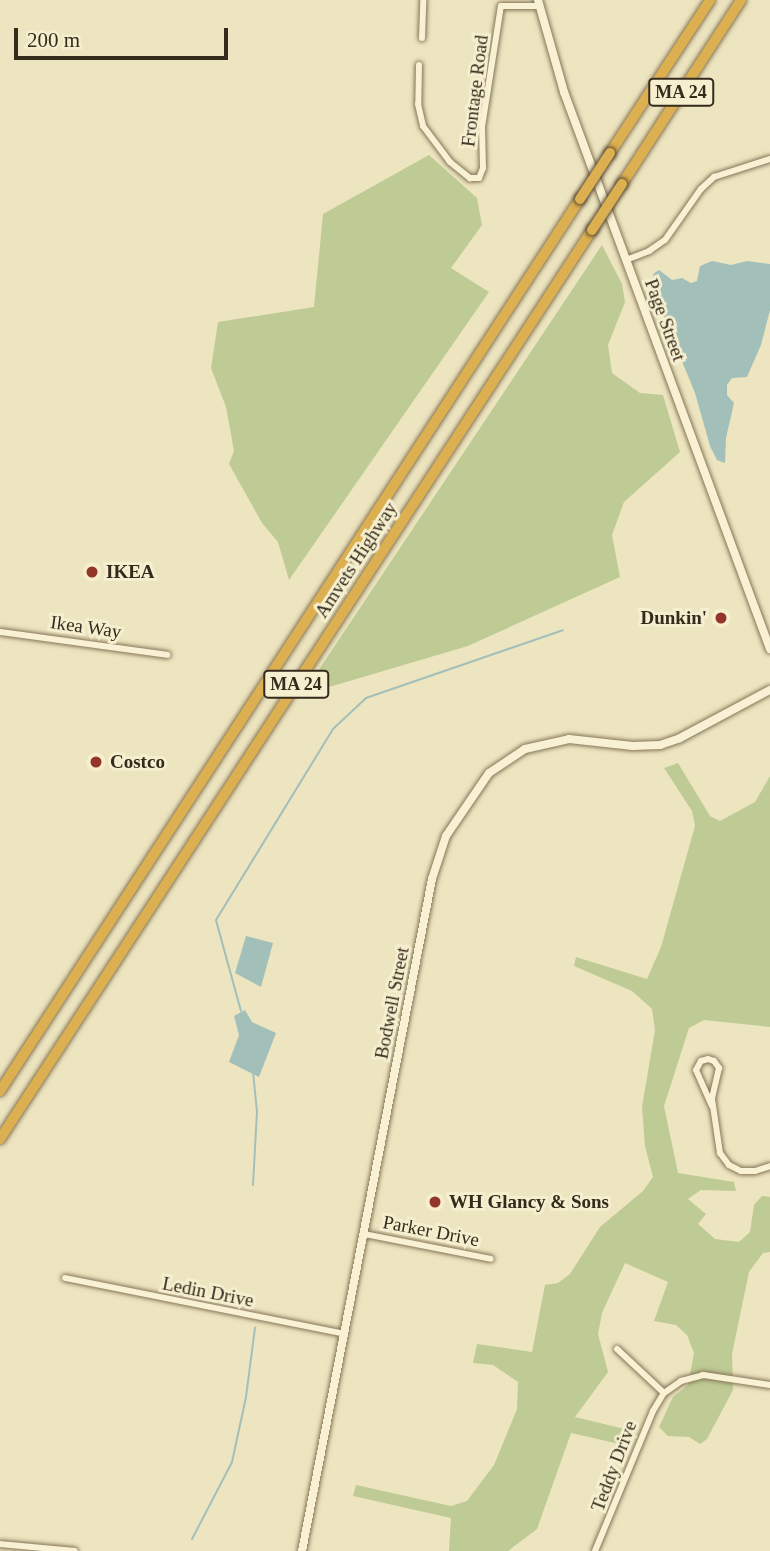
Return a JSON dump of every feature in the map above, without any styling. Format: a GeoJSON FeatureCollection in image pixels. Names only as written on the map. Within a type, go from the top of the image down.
{"type":"FeatureCollection","features":[{"type":"Feature","properties":{"kind":"highway","name":"Amvets Highway"},"geometry":{"type":"LineString","coordinates":[[0,1091],[710,0]]}},
{"type":"Feature","properties":{"kind":"highway","name":"Amvets Highway"},"geometry":{"type":"LineString","coordinates":[[0,1139],[741,0]]}},
{"type":"Feature","properties":{"kind":"street"},"geometry":{"type":"LineString","coordinates":[[422,38],[423,0]]}},
{"type":"Feature","properties":{"kind":"street","name":"Frontage Road"},"geometry":{"type":"LineString","coordinates":[[419,65],[420,116],[430,138],[466,175],[475,179],[482,175],[482,127],[501,6],[538,3]]}},
{"type":"Feature","properties":{"kind":"street","name":"Page Street"},"geometry":{"type":"LineString","coordinates":[[538,3],[561,84],[770,649]]}},
{"type":"Feature","properties":{"kind":"street"},"geometry":{"type":"LineString","coordinates":[[626,260],[649,251],[665,240],[701,189],[714,177],[770,159]]}},
{"type":"Feature","properties":{"kind":"street","name":"Ikea Way"},"geometry":{"type":"LineString","coordinates":[[0,632],[167,655]]}},
{"type":"Feature","properties":{"kind":"street","name":"Bodwell Street"},"geometry":{"type":"LineString","coordinates":[[302,1551],[437,859],[450,828],[479,785],[502,762],[537,744],[569,739],[633,746],[660,745],[680,738],[770,690]]}},
{"type":"Feature","properties":{"kind":"street"},"geometry":{"type":"LineString","coordinates":[[712,1105],[718,1066],[708,1059],[697,1067],[701,1083],[712,1105],[718,1148],[725,1161],[746,1172],[770,1166]]}},
{"type":"Feature","properties":{"kind":"street"},"geometry":{"type":"LineString","coordinates":[[701,1083],[709,1088],[717,1083]]}},
{"type":"Feature","properties":{"kind":"street","name":"Parker Drive"},"geometry":{"type":"LineString","coordinates":[[364,1234],[491,1259]]}},
{"type":"Feature","properties":{"kind":"street","name":"Ledin Drive"},"geometry":{"type":"LineString","coordinates":[[65,1278],[344,1334]]}},
{"type":"Feature","properties":{"kind":"street"},"geometry":{"type":"LineString","coordinates":[[617,1349],[664,1393],[681,1381],[703,1375],[770,1385]]}},
{"type":"Feature","properties":{"kind":"street","name":"Teddy Drive"},"geometry":{"type":"LineString","coordinates":[[595,1551],[653,1411],[664,1393]]}},
{"type":"Feature","properties":{"kind":"street"},"geometry":{"type":"LineString","coordinates":[[0,1544],[75,1551]]}},
{"type":"Feature","properties":{"kind":"green space"},"geometry":{"type":"Polygon","coordinates":[[[429,155],[477,198],[482,225],[451,268],[489,292],[289,580],[278,542],[262,523],[229,464],[234,451],[226,407],[211,368],[218,322],[314,307],[323,214],[429,155]]]}},
{"type":"Feature","properties":{"kind":"green space"},"geometry":{"type":"Polygon","coordinates":[[[602,245],[622,284],[625,302],[608,345],[612,373],[640,393],[663,395],[680,452],[624,502],[612,535],[620,577],[468,646],[302,695],[602,245]]]}},
{"type":"Feature","properties":{"kind":"green space"},"geometry":{"type":"Polygon","coordinates":[[[678,763],[710,816],[720,821],[755,802],[770,776],[770,1027],[704,1020],[689,1028],[664,1106],[678,1173],[734,1182],[736,1191],[701,1190],[688,1199],[706,1214],[698,1224],[715,1239],[739,1242],[750,1232],[754,1205],[762,1196],[770,1197],[770,1252],[763,1253],[749,1272],[732,1354],[733,1390],[707,1439],[700,1444],[689,1437],[668,1436],[659,1427],[673,1397],[688,1385],[694,1353],[687,1335],[676,1325],[654,1321],[668,1282],[625,1263],[602,1313],[598,1334],[608,1372],[575,1417],[633,1431],[628,1446],[571,1433],[537,1529],[508,1551],[449,1551],[451,1518],[353,1496],[356,1485],[451,1506],[467,1501],[494,1465],[517,1409],[518,1382],[493,1365],[473,1363],[477,1344],[532,1352],[545,1285],[558,1283],[570,1274],[600,1227],[643,1191],[653,1177],[645,1146],[642,1107],[655,1030],[652,1009],[632,991],[574,966],[576,957],[647,979],[661,947],[695,826],[692,811],[664,768],[678,763]]]}},
{"type":"Feature","properties":{"kind":"water"},"geometry":{"type":"Polygon","coordinates":[[[712,261],[731,265],[747,261],[770,264],[770,310],[761,345],[747,377],[732,378],[727,385],[727,395],[734,403],[726,438],[725,463],[717,460],[710,446],[695,393],[652,288],[653,274],[659,270],[672,280],[682,278],[691,283],[697,281],[700,266],[712,261]]]}},
{"type":"Feature","properties":{"kind":"water"},"geometry":{"type":"Polygon","coordinates":[[[246,936],[273,943],[261,987],[235,973],[246,936]]]}},
{"type":"Feature","properties":{"kind":"water"},"geometry":{"type":"Polygon","coordinates":[[[245,1010],[252,1022],[276,1033],[259,1077],[229,1062],[239,1035],[234,1016],[245,1010]]]}},
{"type":"Feature","properties":{"kind":"waterway"},"geometry":{"type":"LineString","coordinates":[[241,1011],[216,920],[333,729],[366,698],[563,630]]}},
{"type":"Feature","properties":{"kind":"waterway"},"geometry":{"type":"LineString","coordinates":[[253,1072],[257,1112],[253,1185]]}},
{"type":"Feature","properties":{"kind":"waterway"},"geometry":{"type":"LineString","coordinates":[[192,1539],[232,1462],[246,1397],[255,1328]]}},
{"type":"Feature","properties":{"kind":"place","name":"IKEA"},"geometry":{"type":"Point","coordinates":[92,572]}},
{"type":"Feature","properties":{"kind":"place","name":"Dunkin'"},"geometry":{"type":"Point","coordinates":[721,618]}},
{"type":"Feature","properties":{"kind":"place","name":"Costco"},"geometry":{"type":"Point","coordinates":[96,762]}},
{"type":"Feature","properties":{"kind":"place","name":"WH Glancy & Sons"},"geometry":{"type":"Point","coordinates":[435,1202]}}]}
